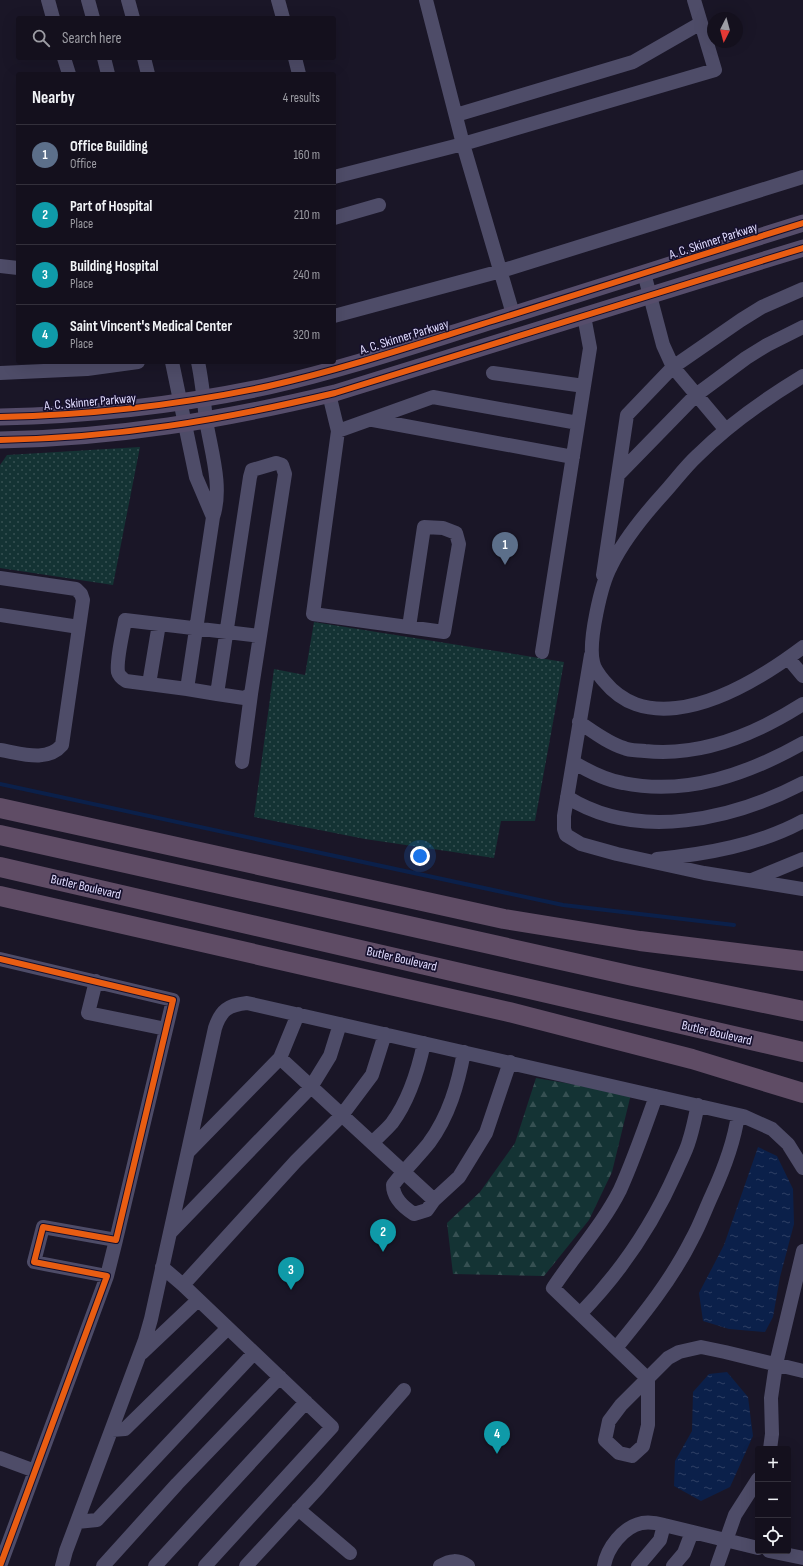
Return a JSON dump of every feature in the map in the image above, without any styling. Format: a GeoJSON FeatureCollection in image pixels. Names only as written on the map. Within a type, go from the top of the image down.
{"type":"FeatureCollection","features":[{"type":"Feature","properties":{"kind":"highway"},"geometry":{"type":"LineString","coordinates":[[0,808],[504,919],[625,938],[802,961]]}},
{"type":"Feature","properties":{"kind":"highway"},"geometry":{"type":"LineString","coordinates":[[0,834],[633,976],[803,1011]]}},
{"type":"Feature","properties":{"kind":"highway","name":"Butler Boulevard"},"geometry":{"type":"LineString","coordinates":[[0,867],[803,1052]]}},
{"type":"Feature","properties":{"kind":"highway"},"geometry":{"type":"LineString","coordinates":[[0,896],[509,1012],[692,1059],[800,1093]]}},
{"type":"Feature","properties":{"kind":"main road","name":"A. C. Skinner Parkway"},"geometry":{"type":"LineString","coordinates":[[0,417],[84,413],[182,402],[269,386],[315,374],[513,314],[803,223]]}},
{"type":"Feature","properties":{"kind":"main road"},"geometry":{"type":"LineString","coordinates":[[0,440],[64,438],[141,430],[206,421],[275,407],[329,394],[803,248]]}},
{"type":"Feature","properties":{"kind":"street"},"geometry":{"type":"LineString","coordinates":[[48,0],[52,16]]}},
{"type":"Feature","properties":{"kind":"street"},"geometry":{"type":"LineString","coordinates":[[88,0],[92,16]]}},
{"type":"Feature","properties":{"kind":"street"},"geometry":{"type":"LineString","coordinates":[[128,0],[132,16]]}},
{"type":"Feature","properties":{"kind":"street"},"geometry":{"type":"LineString","coordinates":[[278,0],[282,16]]}},
{"type":"Feature","properties":{"kind":"street"},"geometry":{"type":"LineString","coordinates":[[426,0],[463,144],[513,314]]}},
{"type":"Feature","properties":{"kind":"street"},"geometry":{"type":"LineString","coordinates":[[336,176],[463,144],[715,70],[694,0]]}},
{"type":"Feature","properties":{"kind":"street"},"geometry":{"type":"LineString","coordinates":[[456,115],[633,62],[701,23]]}},
{"type":"Feature","properties":{"kind":"street"},"geometry":{"type":"LineString","coordinates":[[65,60],[68,72]]}},
{"type":"Feature","properties":{"kind":"street"},"geometry":{"type":"LineString","coordinates":[[104,60],[108,72]]}},
{"type":"Feature","properties":{"kind":"street"},"geometry":{"type":"LineString","coordinates":[[144,60],[148,72]]}},
{"type":"Feature","properties":{"kind":"street"},"geometry":{"type":"LineString","coordinates":[[296,60],[299,72]]}},
{"type":"Feature","properties":{"kind":"street"},"geometry":{"type":"LineString","coordinates":[[336,315],[501,271],[803,176]]}},
{"type":"Feature","properties":{"kind":"street"},"geometry":{"type":"LineString","coordinates":[[336,217],[379,205]]}},
{"type":"Feature","properties":{"kind":"street"},"geometry":{"type":"LineString","coordinates":[[0,266],[16,268]]}},
{"type":"Feature","properties":{"kind":"street"},"geometry":{"type":"LineString","coordinates":[[644,273],[663,345],[673,367],[726,430]]}},
{"type":"Feature","properties":{"kind":"street"},"geometry":{"type":"LineString","coordinates":[[803,289],[762,307],[673,367],[627,415],[592,647],[564,816],[564,829],[566,835],[581,844],[645,861],[704,873],[803,889]]}},
{"type":"Feature","properties":{"kind":"street"},"geometry":{"type":"LineString","coordinates":[[542,652],[590,348],[584,316]]}},
{"type":"Feature","properties":{"kind":"street"},"geometry":{"type":"LineString","coordinates":[[618,475],[696,394],[746,358],[767,345],[803,327]]}},
{"type":"Feature","properties":{"kind":"street"},"geometry":{"type":"LineString","coordinates":[[0,374],[87,369],[123,364]]}},
{"type":"Feature","properties":{"kind":"street"},"geometry":{"type":"LineString","coordinates":[[172,364],[182,402],[196,477],[212,517]]}},
{"type":"Feature","properties":{"kind":"street"},"geometry":{"type":"LineString","coordinates":[[187,689],[212,517],[216,506],[216,488],[198,364]]}},
{"type":"Feature","properties":{"kind":"street"},"geometry":{"type":"LineString","coordinates":[[493,373],[584,386]]}},
{"type":"Feature","properties":{"kind":"street"},"geometry":{"type":"LineString","coordinates":[[600,595],[611,566],[646,513],[696,456],[752,409],[803,376]]}},
{"type":"Feature","properties":{"kind":"street"},"geometry":{"type":"LineString","coordinates":[[329,394],[338,431],[313,614],[444,632],[460,544],[456,533],[443,528],[424,527],[409,627]]}},
{"type":"Feature","properties":{"kind":"street"},"geometry":{"type":"LineString","coordinates":[[338,431],[433,397],[578,423]]}},
{"type":"Feature","properties":{"kind":"street"},"geometry":{"type":"LineString","coordinates":[[372,419],[573,457]]}},
{"type":"Feature","properties":{"kind":"street"},"geometry":{"type":"LineString","coordinates":[[216,694],[250,477],[252,470],[276,463],[282,465],[285,474],[242,762]]}},
{"type":"Feature","properties":{"kind":"street"},"geometry":{"type":"LineString","coordinates":[[0,578],[76,589],[81,594],[83,600],[62,745],[58,750],[41,756],[0,750]]}},
{"type":"Feature","properties":{"kind":"street"},"geometry":{"type":"LineString","coordinates":[[0,615],[80,627]]}},
{"type":"Feature","properties":{"kind":"street"},"geometry":{"type":"LineString","coordinates":[[251,694],[244,698],[126,681],[118,673],[118,665],[125,620],[260,636]]}},
{"type":"Feature","properties":{"kind":"street"},"geometry":{"type":"LineString","coordinates":[[149,684],[158,624]]}},
{"type":"Feature","properties":{"kind":"street"},"geometry":{"type":"LineString","coordinates":[[592,647],[593,662],[598,674],[609,687],[622,698],[634,704],[645,707],[660,708],[677,708],[691,705],[725,694],[750,683],[803,647]]}},
{"type":"Feature","properties":{"kind":"street"},"geometry":{"type":"LineString","coordinates":[[788,658],[803,676]]}},
{"type":"Feature","properties":{"kind":"street"},"geometry":{"type":"LineString","coordinates":[[580,722],[610,743],[626,749],[665,753],[682,752],[721,744],[747,734],[775,721],[803,704]]}},
{"type":"Feature","properties":{"kind":"street"},"geometry":{"type":"LineString","coordinates":[[573,762],[593,773],[623,783],[663,788],[685,787],[736,775],[760,765],[803,742]]}},
{"type":"Feature","properties":{"kind":"street"},"geometry":{"type":"LineString","coordinates":[[567,797],[579,805],[621,818],[658,822],[685,821],[731,812],[803,783]]}},
{"type":"Feature","properties":{"kind":"street"},"geometry":{"type":"LineString","coordinates":[[645,861],[694,855],[746,843],[792,828],[803,821]]}},
{"type":"Feature","properties":{"kind":"street"},"geometry":{"type":"LineString","coordinates":[[751,880],[803,859]]}},
{"type":"Feature","properties":{"kind":"street"},"geometry":{"type":"LineString","coordinates":[[0,959],[173,1000],[116,1240],[106,1276],[0,1566]]}},
{"type":"Feature","properties":{"kind":"street"},"geometry":{"type":"LineString","coordinates":[[96,981],[88,1013],[166,1029]]}},
{"type":"Feature","properties":{"kind":"street"},"geometry":{"type":"LineString","coordinates":[[62,1566],[66,1551],[140,1354],[151,1319],[215,1028],[219,1016],[227,1008],[237,1004],[247,1003],[738,1115],[772,1129],[788,1144],[803,1168]]}},
{"type":"Feature","properties":{"kind":"street"},"geometry":{"type":"LineString","coordinates":[[188,1152],[280,1058],[298,1014]]}},
{"type":"Feature","properties":{"kind":"street"},"geometry":{"type":"LineString","coordinates":[[170,1233],[311,1087],[330,1056],[340,1024]]}},
{"type":"Feature","properties":{"kind":"street"},"geometry":{"type":"LineString","coordinates":[[182,1285],[296,1161],[342,1115],[372,1075],[384,1034]]}},
{"type":"Feature","properties":{"kind":"street"},"geometry":{"type":"LineString","coordinates":[[372,1143],[392,1123],[403,1103],[414,1080],[424,1043]]}},
{"type":"Feature","properties":{"kind":"street"},"geometry":{"type":"LineString","coordinates":[[464,1052],[458,1080],[447,1113],[429,1142],[403,1171],[393,1185],[393,1192],[404,1207],[414,1214],[427,1210],[434,1200],[459,1177],[486,1132],[510,1062]]}},
{"type":"Feature","properties":{"kind":"street"},"geometry":{"type":"LineString","coordinates":[[280,1058],[434,1200]]}},
{"type":"Feature","properties":{"kind":"street"},"geometry":{"type":"LineString","coordinates":[[656,1096],[620,1191],[590,1237],[553,1288],[648,1379],[648,1425],[643,1446],[632,1456],[619,1453],[605,1440],[609,1421],[621,1405],[648,1379],[668,1358],[678,1352],[701,1347],[803,1371]]}},
{"type":"Feature","properties":{"kind":"street"},"geometry":{"type":"LineString","coordinates":[[580,1314],[600,1294],[620,1269],[649,1225],[689,1142],[698,1105]]}},
{"type":"Feature","properties":{"kind":"street"},"geometry":{"type":"LineString","coordinates":[[616,1348],[643,1316],[669,1279],[692,1240],[726,1162],[736,1131],[738,1115]]}},
{"type":"Feature","properties":{"kind":"street"},"geometry":{"type":"LineString","coordinates":[[106,1276],[34,1262],[43,1227],[116,1240]]}},
{"type":"Feature","properties":{"kind":"street"},"geometry":{"type":"LineString","coordinates":[[770,1446],[772,1434],[771,1398],[776,1364],[803,1251]]}},
{"type":"Feature","properties":{"kind":"street"},"geometry":{"type":"LineString","coordinates":[[162,1267],[332,1427],[205,1566]]}},
{"type":"Feature","properties":{"kind":"street"},"geometry":{"type":"LineString","coordinates":[[140,1354],[198,1300]]}},
{"type":"Feature","properties":{"kind":"street"},"geometry":{"type":"LineString","coordinates":[[112,1430],[125,1429],[228,1328]]}},
{"type":"Feature","properties":{"kind":"street"},"geometry":{"type":"LineString","coordinates":[[77,1522],[97,1520],[254,1353]]}},
{"type":"Feature","properties":{"kind":"street"},"geometry":{"type":"LineString","coordinates":[[103,1566],[178,1484],[280,1377]]}},
{"type":"Feature","properties":{"kind":"street"},"geometry":{"type":"LineString","coordinates":[[246,1566],[404,1390]]}},
{"type":"Feature","properties":{"kind":"street"},"geometry":{"type":"LineString","coordinates":[[155,1566],[306,1402]]}},
{"type":"Feature","properties":{"kind":"street"},"geometry":{"type":"LineString","coordinates":[[0,1458],[35,1471]]}},
{"type":"Feature","properties":{"kind":"street"},"geometry":{"type":"LineString","coordinates":[[717,1566],[735,1515],[756,1482]]}},
{"type":"Feature","properties":{"kind":"street"},"geometry":{"type":"LineString","coordinates":[[298,1509],[350,1553]]}},
{"type":"Feature","properties":{"kind":"street"},"geometry":{"type":"LineString","coordinates":[[604,1566],[605,1557],[620,1536],[631,1527],[642,1523],[664,1525],[755,1547]]}},
{"type":"Feature","properties":{"kind":"street"},"geometry":{"type":"LineString","coordinates":[[638,1566],[650,1554],[660,1540],[664,1525]]}},
{"type":"Feature","properties":{"kind":"street"},"geometry":{"type":"LineString","coordinates":[[673,1566],[684,1553],[692,1532]]}},
{"type":"Feature","properties":{"kind":"street"},"geometry":{"type":"LineString","coordinates":[[784,1554],[803,1558]]}},
{"type":"Feature","properties":{"kind":"street"},"geometry":{"type":"LineString","coordinates":[[440,1566],[453,1561],[460,1562],[468,1566]]}},
{"type":"Feature","properties":{"kind":"green space"},"geometry":{"type":"Polygon","coordinates":[[[140,447],[113,585],[0,568],[0,465],[7,455],[140,447]]]}},
{"type":"Feature","properties":{"kind":"green space"},"geometry":{"type":"Polygon","coordinates":[[[314,622],[564,662],[535,821],[501,821],[494,858],[365,839],[254,817],[274,669],[305,675],[314,622]]]}},
{"type":"Feature","properties":{"kind":"green space"},"geometry":{"type":"Polygon","coordinates":[[[536,1078],[631,1094],[612,1172],[589,1220],[544,1276],[453,1274],[447,1223],[480,1192],[515,1143],[536,1078]]]}},
{"type":"Feature","properties":{"kind":"water"},"geometry":{"type":"Polygon","coordinates":[[[758,1147],[777,1156],[793,1189],[794,1224],[780,1277],[773,1317],[765,1332],[729,1329],[703,1321],[699,1293],[724,1245],[758,1147]]]}},
{"type":"Feature","properties":{"kind":"water"},"geometry":{"type":"Polygon","coordinates":[[[727,1372],[748,1397],[753,1436],[730,1487],[701,1501],[674,1486],[675,1461],[692,1431],[693,1392],[709,1374],[727,1372]]]}},
{"type":"Feature","properties":{"kind":"waterway"},"geometry":{"type":"LineString","coordinates":[[0,784],[563,905],[734,925]]}},
{"type":"Feature","properties":{"kind":"cycle path"},"geometry":{"type":"LineString","coordinates":[[0,417],[67,414],[169,404],[236,393],[299,379],[388,354],[803,223]]}},
{"type":"Feature","properties":{"kind":"cycle path"},"geometry":{"type":"LineString","coordinates":[[0,440],[85,436],[169,426],[293,403],[335,393],[803,248]]}},
{"type":"Feature","properties":{"kind":"cycle path"},"geometry":{"type":"LineString","coordinates":[[0,959],[173,1000],[116,1240],[43,1227],[34,1262],[107,1276],[0,1566]]}},
{"type":"Feature","properties":{"kind":"place","name":"Office Building"},"geometry":{"type":"Point","coordinates":[505,565]}},
{"type":"Feature","properties":{"kind":"place","name":"Part of Hospital"},"geometry":{"type":"Point","coordinates":[383,1252]}},
{"type":"Feature","properties":{"kind":"place","name":"Building Hospital"},"geometry":{"type":"Point","coordinates":[291,1290]}},
{"type":"Feature","properties":{"kind":"place","name":"Saint Vincent's Medical Center"},"geometry":{"type":"Point","coordinates":[497,1454]}}]}
